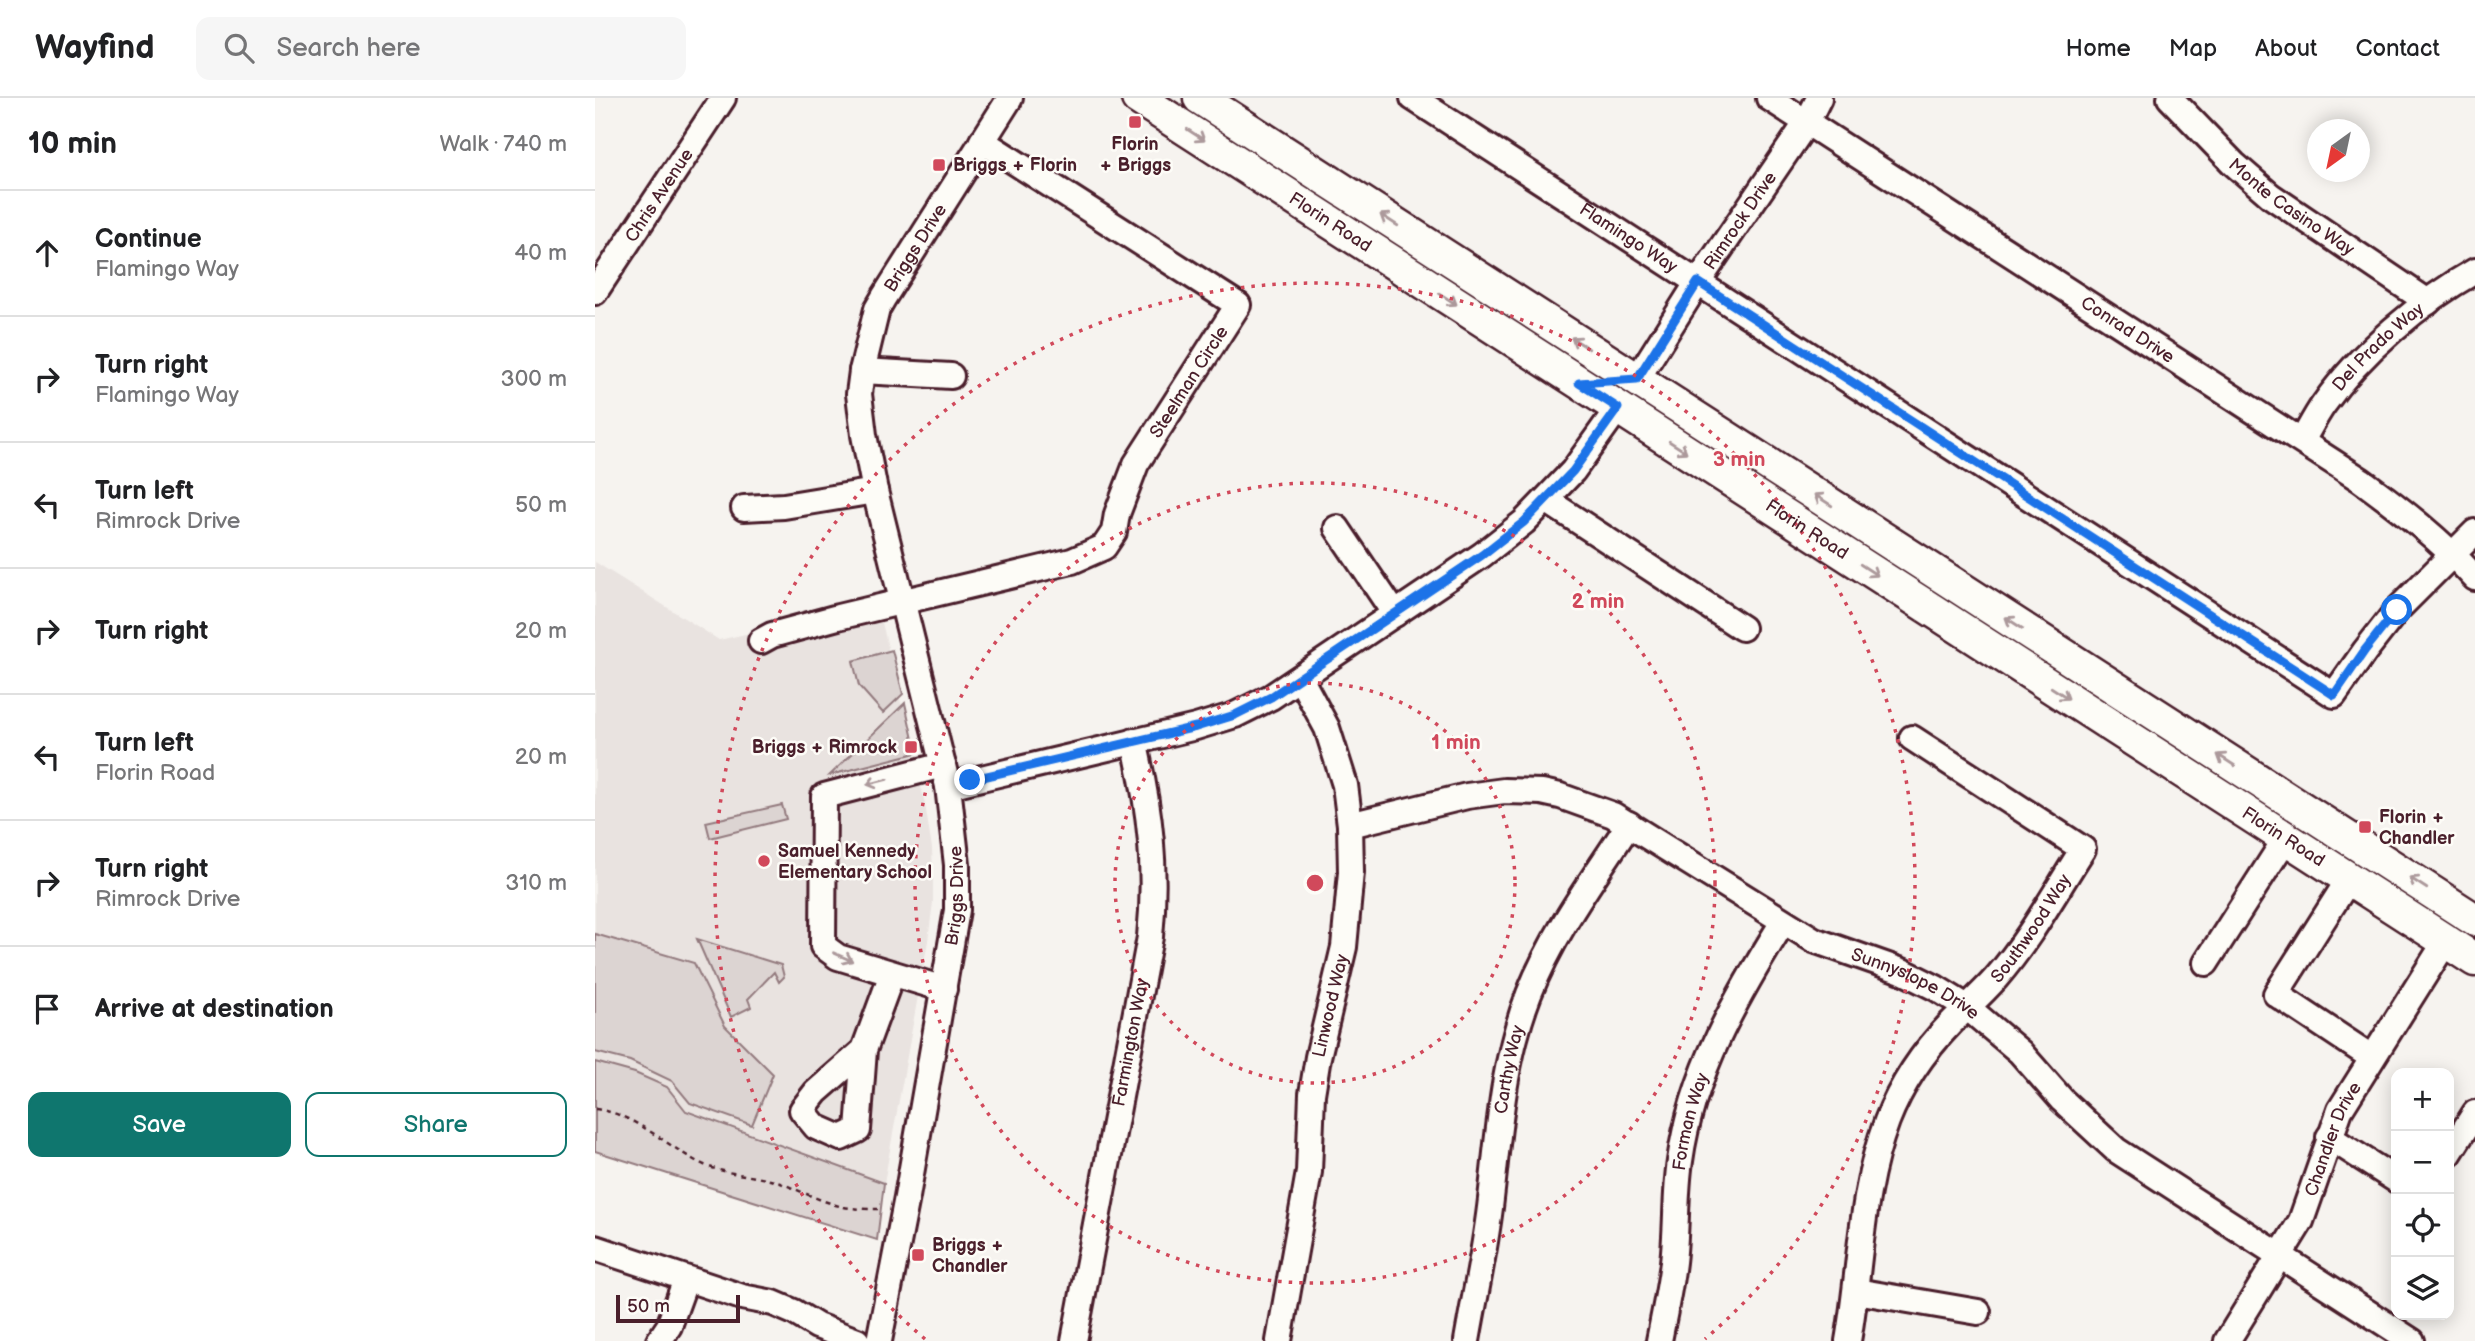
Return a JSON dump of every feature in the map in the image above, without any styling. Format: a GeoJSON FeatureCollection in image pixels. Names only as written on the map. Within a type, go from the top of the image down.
{"type":"FeatureCollection","features":[{"type":"Feature","properties":{"kind":"main road","name":"Florin Road"},"geometry":{"type":"LineString","coordinates":[[1138,98],[2409,917],[2467,922]]}},
{"type":"Feature","properties":{"kind":"main road","name":"Florin Road"},"geometry":{"type":"LineString","coordinates":[[1200,98],[1637,379],[2467,922],[2475,960]]}},
{"type":"Feature","properties":{"kind":"main road"},"geometry":{"type":"LineString","coordinates":[[1579,383],[1637,379]]}},
{"type":"Feature","properties":{"kind":"main road"},"geometry":{"type":"LineString","coordinates":[[1618,408],[1678,407]]}},
{"type":"Feature","properties":{"kind":"street","name":"Chris Avenue"},"geometry":{"type":"LineString","coordinates":[[595,292],[723,98]]}},
{"type":"Feature","properties":{"kind":"street","name":"Briggs Drive"},"geometry":{"type":"LineString","coordinates":[[879,1341],[957,910],[957,865],[946,775],[875,491],[859,394],[877,309],[1010,98]]}},
{"type":"Feature","properties":{"kind":"street","name":"Flamingo Way"},"geometry":{"type":"LineString","coordinates":[[1413,98],[2334,695],[2397,610],[2475,532]]}},
{"type":"Feature","properties":{"kind":"street","name":"Conrad Drive"},"geometry":{"type":"LineString","coordinates":[[1769,98],[2383,496],[2416,520],[2475,578]]}},
{"type":"Feature","properties":{"kind":"street","name":"Rimrock Drive"},"geometry":{"type":"LineString","coordinates":[[1637,379],[1698,282],[1807,122],[1819,98]]}},
{"type":"Feature","properties":{"kind":"street","name":"Monte Casino Way"},"geometry":{"type":"LineString","coordinates":[[2170,98],[2234,164],[2271,196],[2428,302]]}},
{"type":"Feature","properties":{"kind":"street","name":"Steelman Circle"},"geometry":{"type":"LineString","coordinates":[[903,601],[1072,561],[1104,547],[1114,532],[1117,514],[1136,464],[1238,305],[982,141]]}},
{"type":"Feature","properties":{"kind":"street","name":"Del Prado Way"},"geometry":{"type":"LineString","coordinates":[[2301,441],[2325,403],[2363,359],[2428,302],[2475,271]]}},
{"type":"Feature","properties":{"kind":"street"},"geometry":{"type":"LineString","coordinates":[[862,371],[951,376]]}},
{"type":"Feature","properties":{"kind":"street"},"geometry":{"type":"LineString","coordinates":[[944,989],[838,957],[824,946],[824,796],[1134,741],[1235,715],[1271,697],[1300,678],[1482,555],[1524,522],[1573,471],[1618,408]]}},
{"type":"Feature","properties":{"kind":"street"},"geometry":{"type":"LineString","coordinates":[[744,508],[784,506],[875,491]]}},
{"type":"Feature","properties":{"kind":"street"},"geometry":{"type":"LineString","coordinates":[[1546,500],[1742,628]]}},
{"type":"Feature","properties":{"kind":"street"},"geometry":{"type":"LineString","coordinates":[[1337,528],[1395,614]]}},
{"type":"Feature","properties":{"kind":"street"},"geometry":{"type":"LineString","coordinates":[[761,641],[772,635],[903,601]]}},
{"type":"Feature","properties":{"kind":"street","name":"Linwood Way"},"geometry":{"type":"LineString","coordinates":[[1279,1341],[1309,1172],[1312,1094],[1344,947],[1351,872],[1350,825],[1345,785],[1334,747],[1300,678]]}},
{"type":"Feature","properties":{"kind":"street","name":"Southwood Way"},"geometry":{"type":"LineString","coordinates":[[1848,1341],[1856,1292],[1864,1206],[1873,1161],[1888,1119],[1922,1059],[1950,1024],[2008,963],[2083,849],[1912,738]]}},
{"type":"Feature","properties":{"kind":"street","name":"Farmington Way"},"geometry":{"type":"LineString","coordinates":[[1074,1341],[1150,937],[1153,841],[1134,741]]}},
{"type":"Feature","properties":{"kind":"street","name":"Sunnyslope Drive"},"geometry":{"type":"LineString","coordinates":[[1350,825],[1467,796],[1504,791],[1542,792],[1578,800],[1629,824],[1783,922],[1831,947],[1902,971],[1967,1007],[2020,1052],[2062,1100],[2116,1150],[2412,1341]]}},
{"type":"Feature","properties":{"kind":"street","name":"Carthy Way"},"geometry":{"type":"LineString","coordinates":[[1467,1341],[1491,1201],[1503,1087],[1521,1016],[1539,971],[1562,927],[1629,824]]}},
{"type":"Feature","properties":{"kind":"street"},"geometry":{"type":"LineString","coordinates":[[2206,963],[2286,838]]}},
{"type":"Feature","properties":{"kind":"street"},"geometry":{"type":"LineString","coordinates":[[2350,878],[2276,994],[2371,1057]]}},
{"type":"Feature","properties":{"kind":"street","name":"Forman Way"},"geometry":{"type":"LineString","coordinates":[[1659,1341],[1673,1263],[1680,1161],[1687,1125],[1703,1072],[1717,1038],[1741,989],[1783,922]]}},
{"type":"Feature","properties":{"kind":"street","name":"Chandler Drive"},"geometry":{"type":"LineString","coordinates":[[2227,1341],[2301,1221],[2340,1110],[2371,1057],[2467,922]]}},
{"type":"Feature","properties":{"kind":"street"},"geometry":{"type":"LineString","coordinates":[[864,1050],[892,974]]}},
{"type":"Feature","properties":{"kind":"street"},"geometry":{"type":"LineString","coordinates":[[2454,1146],[2475,1113]]}},
{"type":"Feature","properties":{"kind":"street"},"geometry":{"type":"LineString","coordinates":[[2329,1137],[2391,1177]]}},
{"type":"Feature","properties":{"kind":"street"},"geometry":{"type":"LineString","coordinates":[[595,1248],[742,1297],[773,1303],[817,1326],[857,1341]]}},
{"type":"Feature","properties":{"kind":"street"},"geometry":{"type":"LineString","coordinates":[[659,1341],[669,1326],[686,1279]]}},
{"type":"Feature","properties":{"kind":"street"},"geometry":{"type":"LineString","coordinates":[[1856,1292],[1978,1312]]}},
{"type":"Feature","properties":{"kind":"path"},"geometry":{"type":"LineString","coordinates":[[595,1109],[608,1110],[628,1120],[699,1163],[777,1182],[832,1204],[878,1209]]}},
{"type":"Feature","properties":{"kind":"shaded area","name":"Samuel Kennedy Elementary School"},"geometry":{"type":"Polygon","coordinates":[[[595,562],[719,640],[826,616],[825,605],[879,593],[880,614],[925,804],[933,874],[928,941],[884,1183],[686,1111],[666,1087],[635,1073],[595,1062],[595,562]]]}},
{"type":"Feature","properties":{"kind":"shaded area"},"geometry":{"type":"Polygon","coordinates":[[[892,650],[903,694],[883,713],[859,686],[853,661],[892,650]]]}},
{"type":"Feature","properties":{"kind":"shaded area"},"geometry":{"type":"Polygon","coordinates":[[[905,703],[916,753],[830,775],[905,703]]]}},
{"type":"Feature","properties":{"kind":"shaded area"},"geometry":{"type":"Polygon","coordinates":[[[782,805],[786,819],[710,838],[706,822],[782,805]]]}},
{"type":"Feature","properties":{"kind":"shaded area"},"geometry":{"type":"Polygon","coordinates":[[[595,934],[694,963],[725,1026],[773,1074],[752,1125],[690,1103],[672,1081],[630,1061],[595,1052],[595,934]]]}},
{"type":"Feature","properties":{"kind":"shaded area"},"geometry":{"type":"Polygon","coordinates":[[[697,939],[781,965],[784,977],[779,982],[774,972],[748,999],[751,1007],[731,1017],[697,939]]]}},
{"type":"Feature","properties":{"kind":"shaded area"},"geometry":{"type":"Polygon","coordinates":[[[595,1062],[635,1073],[667,1087],[686,1111],[884,1183],[877,1240],[595,1151],[595,1062]]]}},
{"type":"Feature","properties":{"kind":"place","name":"Florin + Briggs"},"geometry":{"type":"Point","coordinates":[1135,122]}},
{"type":"Feature","properties":{"kind":"place","name":"Briggs + Florin"},"geometry":{"type":"Point","coordinates":[939,165]}},
{"type":"Feature","properties":{"kind":"place","name":"Briggs + Rimrock"},"geometry":{"type":"Point","coordinates":[911,747]}},
{"type":"Feature","properties":{"kind":"place","name":"Florin + Chandler"},"geometry":{"type":"Point","coordinates":[2365,827]}},
{"type":"Feature","properties":{"kind":"place","name":"Samuel Kennedy Elementary School"},"geometry":{"type":"Point","coordinates":[764,861]}},
{"type":"Feature","properties":{"kind":"place","name":"Briggs + Chandler"},"geometry":{"type":"Point","coordinates":[918,1255]}},
{"type":"Feature","properties":{"kind":"route"},"geometry":{"type":"LineString","coordinates":[[970,780],[1196,727],[1235,715],[1271,697],[1482,555],[1524,522],[1573,471],[1618,408],[1579,383],[1637,379],[1698,282],[2334,695],[2397,610]]}}]}
